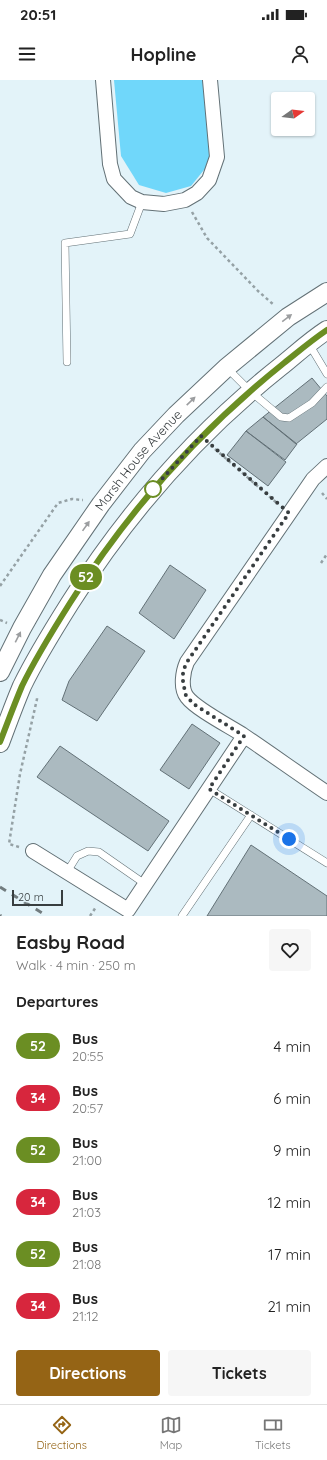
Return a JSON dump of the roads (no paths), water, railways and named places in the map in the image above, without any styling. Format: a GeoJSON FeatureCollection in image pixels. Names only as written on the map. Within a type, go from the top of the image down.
{"type":"FeatureCollection","features":[{"type":"Feature","properties":{"kind":"street"},"geometry":{"type":"LineString","coordinates":[[103,80],[110,164],[114,180],[131,197],[142,202],[164,204],[185,200],[197,193],[209,180],[217,157],[210,80]]}},
{"type":"Feature","properties":{"kind":"street","name":"Marsh House Avenue"},"geometry":{"type":"LineString","coordinates":[[0,672],[22,628],[52,575],[101,504],[142,451],[176,415],[226,368],[288,317],[327,292]]}},
{"type":"Feature","properties":{"kind":"street"},"geometry":{"type":"LineString","coordinates":[[0,742],[22,686],[52,631],[86,577],[127,521],[201,436],[250,391],[327,330]]}},
{"type":"Feature","properties":{"kind":"street"},"geometry":{"type":"LineString","coordinates":[[327,466],[313,479],[289,513],[187,662],[183,671],[183,682],[186,696],[195,705],[244,736],[327,793]]}},
{"type":"Feature","properties":{"kind":"street"},"geometry":{"type":"LineString","coordinates":[[101,504],[127,521]]}},
{"type":"Feature","properties":{"kind":"street"},"geometry":{"type":"LineString","coordinates":[[33,851],[128,910],[244,736]]}},
{"type":"Feature","properties":{"kind":"lane"},"geometry":{"type":"LineString","coordinates":[[67,362],[65,243],[130,234],[142,202]]}},
{"type":"Feature","properties":{"kind":"lane"},"geometry":{"type":"LineString","coordinates":[[309,344],[327,374]]}},
{"type":"Feature","properties":{"kind":"lane"},"geometry":{"type":"LineString","coordinates":[[226,368],[250,391],[281,417],[289,418],[312,403],[327,387]]}},
{"type":"Feature","properties":{"kind":"lane"},"geometry":{"type":"LineString","coordinates":[[209,789],[327,863]]}},
{"type":"Feature","properties":{"kind":"lane"},"geometry":{"type":"LineString","coordinates":[[182,916],[251,815]]}},
{"type":"Feature","properties":{"kind":"lane"},"geometry":{"type":"LineString","coordinates":[[67,872],[77,856],[88,851],[99,852],[145,884]]}},
{"type":"Feature","properties":{"kind":"railway"},"geometry":{"type":"LineString","coordinates":[[0,887],[47,916]]}}]}
